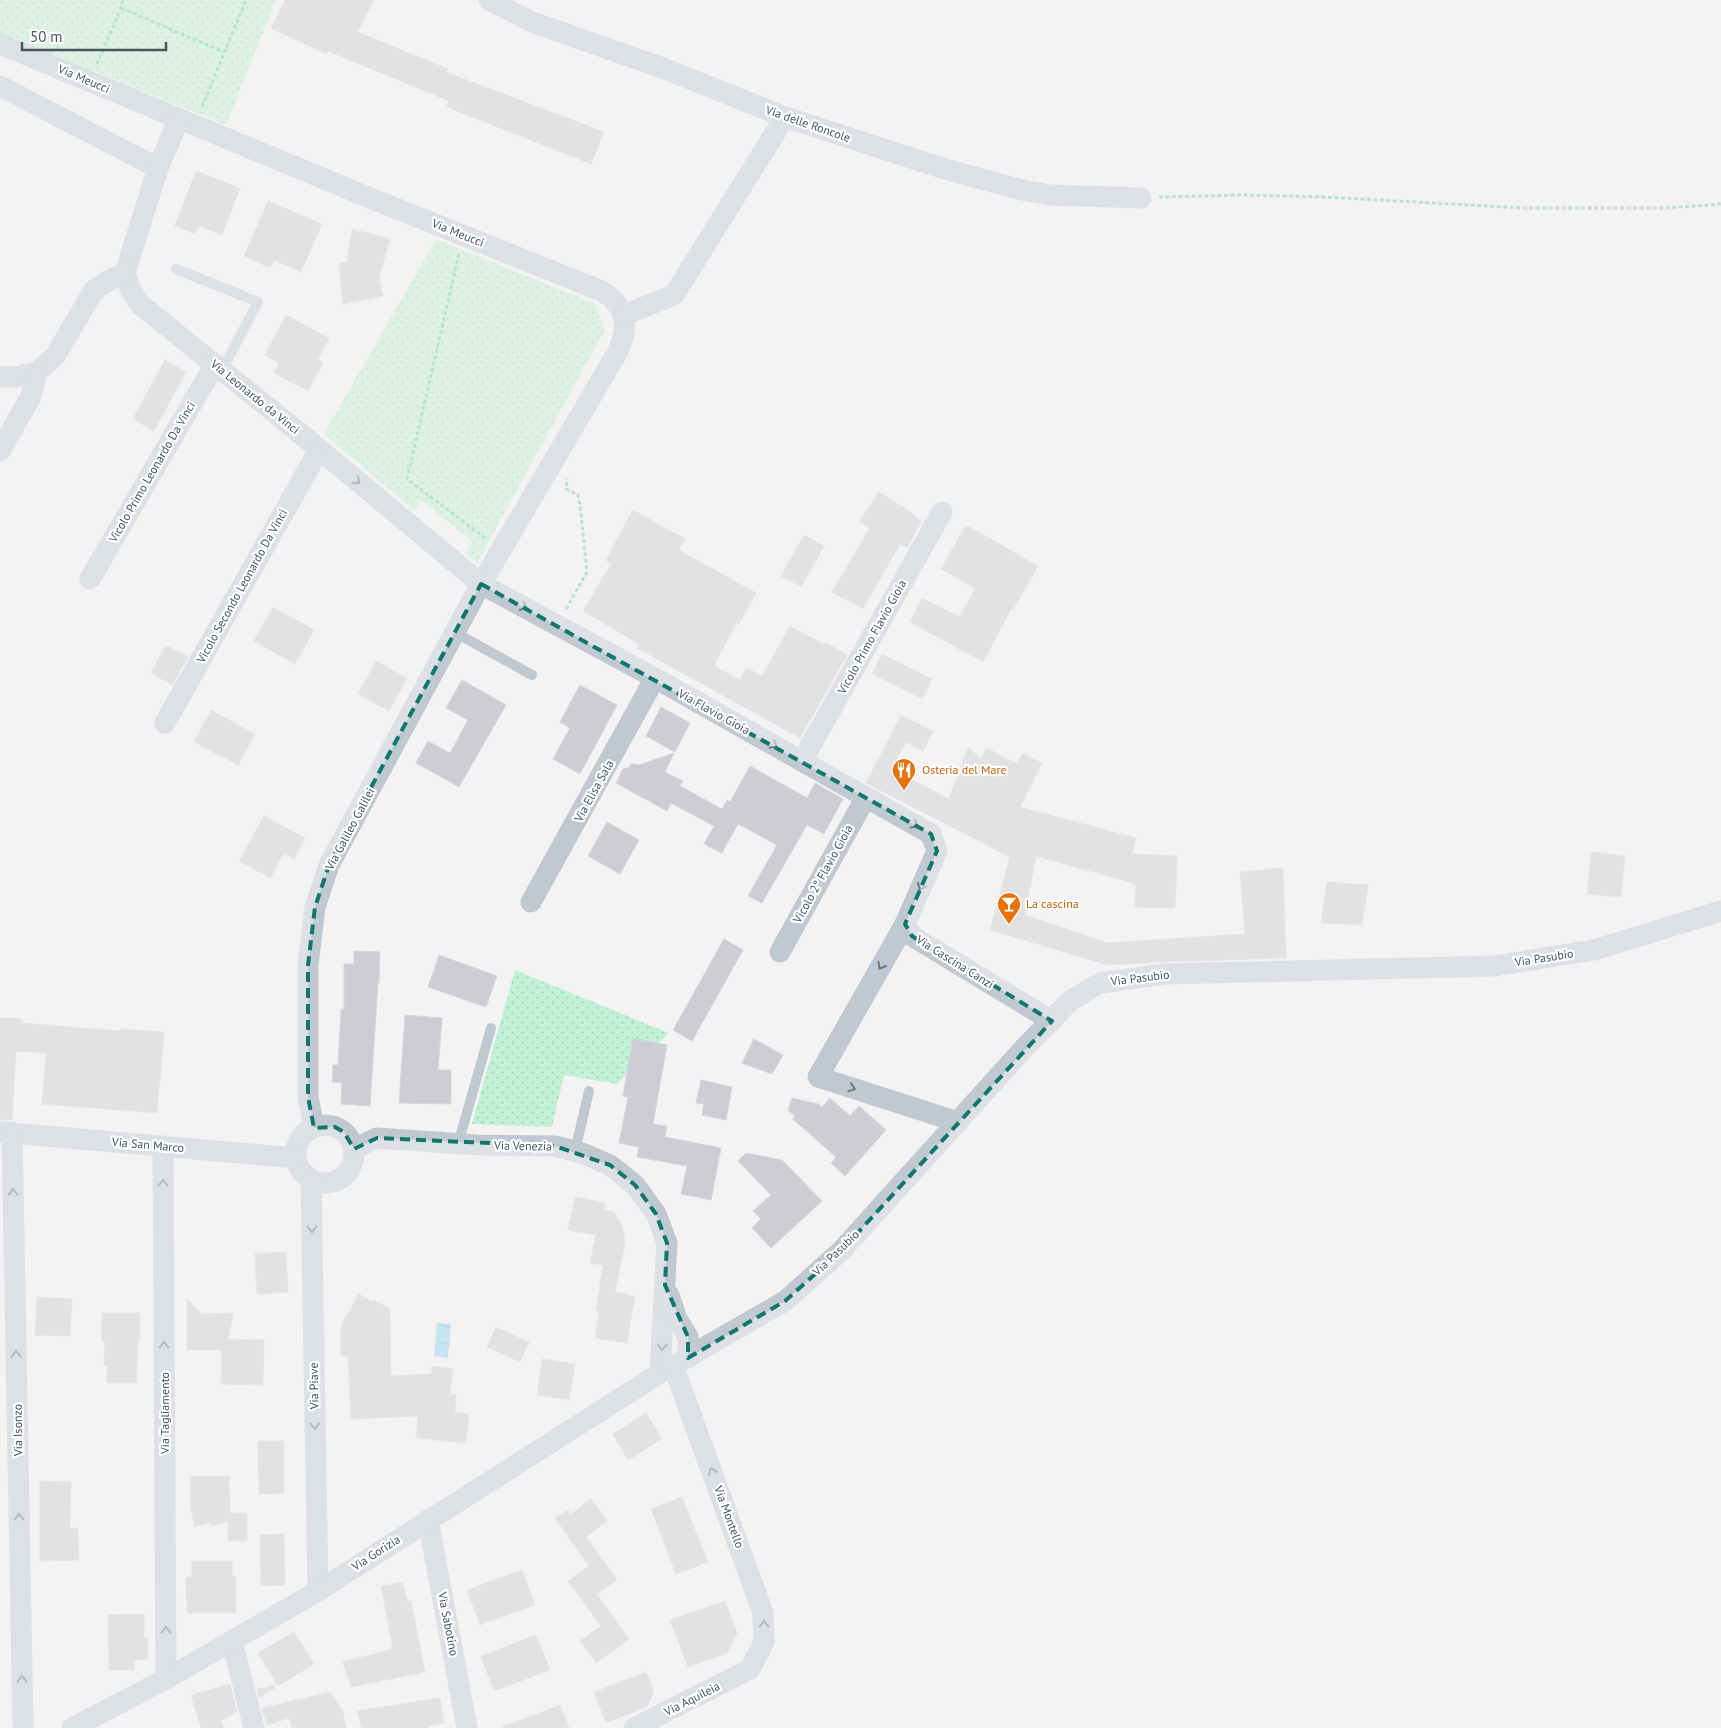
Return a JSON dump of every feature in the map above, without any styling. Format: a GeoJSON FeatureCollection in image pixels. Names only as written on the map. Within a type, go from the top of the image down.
{"type":"FeatureCollection","features":[{"type":"Feature","properties":{"kind":"street","name":"Via delle Roncole"},"geometry":{"type":"LineString","coordinates":[[489,0],[532,22],[660,67],[785,116],[945,170],[1022,190],[1052,195],[1141,198]]}},
{"type":"Feature","properties":{"kind":"street","name":"Via Meucci"},"geometry":{"type":"LineString","coordinates":[[0,44],[370,198],[602,291],[616,302],[624,314]]}},
{"type":"Feature","properties":{"kind":"street"},"geometry":{"type":"LineString","coordinates":[[0,86],[158,168]]}},
{"type":"Feature","properties":{"kind":"street"},"geometry":{"type":"LineString","coordinates":[[482,584],[623,342],[625,330],[624,314],[674,295],[785,116]]}},
{"type":"Feature","properties":{"kind":"street"},"geometry":{"type":"LineString","coordinates":[[0,377],[16,377],[36,372],[55,356],[94,290],[124,273],[158,168],[179,119]]}},
{"type":"Feature","properties":{"kind":"street","name":"Via Leonardo da Vinci"},"geometry":{"type":"LineString","coordinates":[[124,273],[130,289],[141,305],[482,584]]}},
{"type":"Feature","properties":{"kind":"street","name":"Vicolo Primo Leonardo Da Vinci"},"geometry":{"type":"LineString","coordinates":[[90,579],[218,367]]}},
{"type":"Feature","properties":{"kind":"street"},"geometry":{"type":"LineString","coordinates":[[0,451],[31,396],[36,372]]}},
{"type":"Feature","properties":{"kind":"street","name":"Vicolo Secondo Leonardo Da Vinci"},"geometry":{"type":"LineString","coordinates":[[166,723],[319,450]]}},
{"type":"Feature","properties":{"kind":"street","name":"Vicolo Primo Flavio Gioia"},"geometry":{"type":"LineString","coordinates":[[802,761],[942,512]]}},
{"type":"Feature","properties":{"kind":"street","name":"Via Flavio Gioia"},"geometry":{"type":"LineString","coordinates":[[482,584],[655,678],[931,834],[937,850]]}},
{"type":"Feature","properties":{"kind":"street","name":"Via Galileo Galilei"},"geometry":{"type":"LineString","coordinates":[[314,1128],[308,1097],[308,965],[315,907],[329,865],[482,584]]}},
{"type":"Feature","properties":{"kind":"street","name":"Via Elisa Sala"},"geometry":{"type":"LineString","coordinates":[[531,902],[655,678]]}},
{"type":"Feature","properties":{"kind":"street","name":"Vicolo 2° Flavio Gioia"},"geometry":{"type":"LineString","coordinates":[[780,952],[866,797]]}},
{"type":"Feature","properties":{"kind":"street","name":"Via Cascina Canzi"},"geometry":{"type":"LineString","coordinates":[[937,850],[905,924],[912,936],[1052,1021]]}},
{"type":"Feature","properties":{"kind":"street","name":"Via Pasubio"},"geometry":{"type":"LineString","coordinates":[[674,1365],[785,1300],[841,1251],[1025,1047],[1070,1001],[1100,983],[1165,974],[1494,966],[1594,950],[1721,911]]}},
{"type":"Feature","properties":{"kind":"street"},"geometry":{"type":"LineString","coordinates":[[905,924],[818,1077],[958,1122]]}},
{"type":"Feature","properties":{"kind":"street"},"geometry":{"type":"LineString","coordinates":[[329,1126],[344,1132],[351,1140],[354,1149],[352,1164],[343,1177],[335,1182],[320,1183],[311,1180],[299,1167],[296,1158],[299,1142],[305,1133],[314,1128],[329,1126]]}},
{"type":"Feature","properties":{"kind":"street","name":"Via San Marco"},"geometry":{"type":"LineString","coordinates":[[6,1132],[296,1158]]}},
{"type":"Feature","properties":{"kind":"street","name":"Via Isonzo"},"geometry":{"type":"LineString","coordinates":[[6,1132],[23,1728]]}},
{"type":"Feature","properties":{"kind":"street","name":"Via Venezia"},"geometry":{"type":"LineString","coordinates":[[354,1149],[377,1138],[458,1144],[555,1146],[610,1165],[635,1185],[656,1214],[667,1243],[665,1285],[674,1365]]}},
{"type":"Feature","properties":{"kind":"street","name":"Via Tagliamento"},"geometry":{"type":"LineString","coordinates":[[163,1146],[166,1679]]}},
{"type":"Feature","properties":{"kind":"street","name":"Via Piave"},"geometry":{"type":"LineString","coordinates":[[311,1180],[318,1591]]}},
{"type":"Feature","properties":{"kind":"street","name":"Via Venezia"},"geometry":{"type":"LineString","coordinates":[[665,1285],[677,1319],[688,1337],[674,1365]]}},
{"type":"Feature","properties":{"kind":"street","name":"Via Gorizia"},"geometry":{"type":"LineString","coordinates":[[72,1728],[166,1679],[318,1591],[674,1365]]}},
{"type":"Feature","properties":{"kind":"street","name":"Via Montello"},"geometry":{"type":"LineString","coordinates":[[674,1365],[763,1613],[764,1642],[750,1669]]}},
{"type":"Feature","properties":{"kind":"street","name":"Via Sabotino"},"geometry":{"type":"LineString","coordinates":[[428,1520],[467,1728]]}},
{"type":"Feature","properties":{"kind":"street"},"geometry":{"type":"LineString","coordinates":[[232,1640],[254,1728]]}},
{"type":"Feature","properties":{"kind":"street","name":"Via Aquileia"},"geometry":{"type":"LineString","coordinates":[[634,1728],[750,1669]]}},
{"type":"Feature","properties":{"kind":"lane"},"geometry":{"type":"LineString","coordinates":[[176,269],[258,302],[218,367]]}},
{"type":"Feature","properties":{"kind":"lane"},"geometry":{"type":"LineString","coordinates":[[456,633],[532,675]]}},
{"type":"Feature","properties":{"kind":"lane"},"geometry":{"type":"LineString","coordinates":[[458,1144],[491,1028]]}},
{"type":"Feature","properties":{"kind":"lane"},"geometry":{"type":"LineString","coordinates":[[574,1151],[589,1091]]}},
{"type":"Feature","properties":{"kind":"path"},"geometry":{"type":"LineString","coordinates":[[97,64],[123,0]]}},
{"type":"Feature","properties":{"kind":"path"},"geometry":{"type":"LineString","coordinates":[[201,108],[246,0]]}},
{"type":"Feature","properties":{"kind":"path"},"geometry":{"type":"LineString","coordinates":[[121,8],[224,52]]}},
{"type":"Feature","properties":{"kind":"path"},"geometry":{"type":"LineString","coordinates":[[1141,198],[1244,195],[1289,196],[1523,208],[1666,208],[1721,204]]}},
{"type":"Feature","properties":{"kind":"path"},"geometry":{"type":"LineString","coordinates":[[461,246],[407,479],[501,551]]}},
{"type":"Feature","properties":{"kind":"path"},"geometry":{"type":"LineString","coordinates":[[557,625],[587,572],[580,504],[578,496],[566,489],[568,472]]}},
{"type":"Feature","properties":{"kind":"highlighted area"},"geometry":{"type":"Polygon","coordinates":[[[481,584],[931,834],[937,851],[905,924],[912,936],[1052,1021],[841,1251],[785,1301],[688,1358],[688,1337],[665,1285],[667,1243],[656,1214],[635,1185],[610,1165],[555,1146],[377,1138],[354,1149],[344,1132],[335,1127],[314,1128],[308,1097],[308,965],[315,907],[329,865],[481,584]]]}},
{"type":"Feature","properties":{"kind":"green space"},"geometry":{"type":"Polygon","coordinates":[[[0,0],[276,0],[226,125],[0,33],[0,0]]]}},
{"type":"Feature","properties":{"kind":"green space"},"geometry":{"type":"Polygon","coordinates":[[[436,239],[595,304],[605,330],[477,563],[465,554],[473,542],[421,500],[415,511],[324,434],[436,239]]]}},
{"type":"Feature","properties":{"kind":"green space"},"geometry":{"type":"Polygon","coordinates":[[[515,970],[669,1033],[617,1084],[564,1075],[552,1127],[472,1124],[515,970]]]}},
{"type":"Feature","properties":{"kind":"water"},"geometry":{"type":"Polygon","coordinates":[[[437,1323],[451,1324],[448,1358],[434,1356],[437,1323]]]}},
{"type":"Feature","properties":{"kind":"building"},"geometry":{"type":"Polygon","coordinates":[[[285,0],[374,0],[358,32],[448,69],[446,72],[604,132],[591,164],[447,107],[449,101],[328,51],[326,54],[271,28],[285,0]]]}},
{"type":"Feature","properties":{"kind":"building"},"geometry":{"type":"Polygon","coordinates":[[[196,171],[240,188],[222,235],[199,226],[195,234],[175,226],[196,171]]]}},
{"type":"Feature","properties":{"kind":"building"},"geometry":{"type":"Polygon","coordinates":[[[268,201],[322,224],[301,272],[274,260],[270,268],[244,256],[268,201]]]}},
{"type":"Feature","properties":{"kind":"building"},"geometry":{"type":"Polygon","coordinates":[[[352,229],[390,239],[379,277],[383,296],[343,304],[339,264],[347,262],[352,229]]]}},
{"type":"Feature","properties":{"kind":"building"},"geometry":{"type":"Polygon","coordinates":[[[286,315],[329,338],[318,360],[323,363],[308,391],[274,373],[279,363],[265,355],[286,315]]]}},
{"type":"Feature","properties":{"kind":"building"},"geometry":{"type":"Polygon","coordinates":[[[165,360],[186,372],[154,431],[133,419],[165,360]]]}},
{"type":"Feature","properties":{"kind":"building"},"geometry":{"type":"Polygon","coordinates":[[[879,492],[909,511],[921,522],[907,548],[900,544],[863,609],[832,592],[870,528],[859,522],[879,492]]]}},
{"type":"Feature","properties":{"kind":"building"},"geometry":{"type":"Polygon","coordinates":[[[633,510],[685,539],[679,550],[756,593],[739,624],[736,623],[714,666],[740,680],[747,668],[762,676],[790,626],[847,655],[800,738],[637,648],[639,644],[583,611],[611,564],[606,560],[633,510]]]}},
{"type":"Feature","properties":{"kind":"building"},"geometry":{"type":"Polygon","coordinates":[[[966,525],[1038,566],[1013,610],[1011,609],[983,662],[910,622],[922,598],[960,617],[975,588],[941,569],[966,525]]]}},
{"type":"Feature","properties":{"kind":"building"},"geometry":{"type":"Polygon","coordinates":[[[804,535],[824,546],[801,587],[781,576],[804,535]]]}},
{"type":"Feature","properties":{"kind":"building"},"geometry":{"type":"Polygon","coordinates":[[[273,607],[314,630],[295,664],[254,641],[273,607]]]}},
{"type":"Feature","properties":{"kind":"building"},"geometry":{"type":"Polygon","coordinates":[[[166,645],[188,657],[172,685],[151,673],[166,645]]]}},
{"type":"Feature","properties":{"kind":"building"},"geometry":{"type":"Polygon","coordinates":[[[882,654],[932,679],[922,699],[872,674],[882,654]]]}},
{"type":"Feature","properties":{"kind":"building"},"geometry":{"type":"Polygon","coordinates":[[[376,661],[407,678],[389,711],[358,694],[376,661]]]}},
{"type":"Feature","properties":{"kind":"building"},"geometry":{"type":"Polygon","coordinates":[[[462,680],[506,705],[459,787],[416,763],[428,741],[450,753],[468,720],[446,708],[462,680]]]}},
{"type":"Feature","properties":{"kind":"building"},"geometry":{"type":"Polygon","coordinates":[[[580,685],[617,705],[580,774],[553,759],[570,728],[560,722],[580,685]]]}},
{"type":"Feature","properties":{"kind":"building"},"geometry":{"type":"Polygon","coordinates":[[[661,707],[690,723],[675,752],[646,736],[661,707]]]}},
{"type":"Feature","properties":{"kind":"building"},"geometry":{"type":"Polygon","coordinates":[[[211,710],[255,734],[238,765],[194,742],[211,710]]]}},
{"type":"Feature","properties":{"kind":"building"},"geometry":{"type":"Polygon","coordinates":[[[901,715],[933,731],[923,751],[906,742],[891,769],[949,799],[968,747],[981,759],[987,748],[1017,764],[1023,753],[1042,763],[1020,807],[1136,838],[1132,854],[1177,856],[1175,908],[1135,907],[1136,884],[1036,856],[1025,915],[1108,943],[1245,934],[1240,872],[1283,868],[1286,958],[1108,965],[990,930],[1010,857],[866,783],[901,715]]]}},
{"type":"Feature","properties":{"kind":"building"},"geometry":{"type":"Polygon","coordinates":[[[674,753],[665,772],[683,781],[680,786],[722,809],[727,800],[730,802],[750,766],[807,798],[815,783],[843,799],[824,834],[807,825],[762,903],[748,896],[777,845],[738,824],[722,853],[704,844],[714,826],[671,803],[667,811],[616,783],[623,769],[628,768],[631,764],[639,765],[674,753]]]}},
{"type":"Feature","properties":{"kind":"building"},"geometry":{"type":"Polygon","coordinates":[[[264,816],[305,838],[294,859],[284,853],[270,878],[239,861],[264,816]]]}},
{"type":"Feature","properties":{"kind":"building"},"geometry":{"type":"Polygon","coordinates":[[[607,822],[639,840],[620,874],[588,856],[607,822]]]}},
{"type":"Feature","properties":{"kind":"building"},"geometry":{"type":"Polygon","coordinates":[[[1591,852],[1625,856],[1621,897],[1587,894],[1591,852]]]}},
{"type":"Feature","properties":{"kind":"building"},"geometry":{"type":"Polygon","coordinates":[[[1327,882],[1368,885],[1362,925],[1321,923],[1327,882]]]}},
{"type":"Feature","properties":{"kind":"building"},"geometry":{"type":"Polygon","coordinates":[[[724,939],[743,950],[692,1041],[673,1030],[724,939]]]}},
{"type":"Feature","properties":{"kind":"building"},"geometry":{"type":"Polygon","coordinates":[[[354,951],[380,952],[370,1106],[341,1104],[342,1083],[332,1082],[333,1065],[338,1065],[341,1009],[344,1009],[344,964],[354,964],[354,951]]]}},
{"type":"Feature","properties":{"kind":"building"},"geometry":{"type":"Polygon","coordinates":[[[439,955],[497,976],[486,1007],[428,987],[439,955]]]}},
{"type":"Feature","properties":{"kind":"building"},"geometry":{"type":"Polygon","coordinates":[[[405,1015],[442,1018],[438,1070],[451,1070],[451,1104],[399,1103],[405,1015]]]}},
{"type":"Feature","properties":{"kind":"building"},"geometry":{"type":"Polygon","coordinates":[[[0,1018],[22,1019],[22,1023],[120,1031],[120,1029],[164,1032],[157,1113],[42,1104],[46,1053],[16,1051],[12,1120],[0,1120],[0,1018]]]}},
{"type":"Feature","properties":{"kind":"building"},"geometry":{"type":"Polygon","coordinates":[[[633,1038],[667,1045],[653,1124],[667,1126],[665,1137],[721,1148],[711,1200],[681,1194],[687,1166],[637,1157],[639,1147],[619,1143],[628,1097],[623,1096],[633,1038]]]}},
{"type":"Feature","properties":{"kind":"building"},"geometry":{"type":"Polygon","coordinates":[[[754,1039],[783,1055],[772,1074],[742,1063],[754,1039]]]}},
{"type":"Feature","properties":{"kind":"building"},"geometry":{"type":"Polygon","coordinates":[[[701,1080],[732,1087],[726,1120],[702,1115],[704,1104],[696,1103],[701,1080]]]}},
{"type":"Feature","properties":{"kind":"building"},"geometry":{"type":"Polygon","coordinates":[[[792,1098],[818,1104],[822,1107],[830,1098],[850,1116],[859,1106],[886,1130],[845,1176],[831,1163],[836,1157],[793,1119],[795,1116],[788,1110],[792,1098]]]}},
{"type":"Feature","properties":{"kind":"building"},"geometry":{"type":"Polygon","coordinates":[[[746,1153],[782,1160],[822,1201],[771,1248],[752,1228],[761,1219],[753,1211],[771,1195],[738,1161],[746,1153]]]}},
{"type":"Feature","properties":{"kind":"building"},"geometry":{"type":"Polygon","coordinates":[[[575,1197],[605,1203],[604,1210],[614,1212],[622,1225],[625,1242],[615,1292],[635,1296],[627,1343],[595,1338],[599,1311],[596,1310],[603,1265],[590,1263],[596,1235],[568,1230],[575,1197]]]}},
{"type":"Feature","properties":{"kind":"building"},"geometry":{"type":"Polygon","coordinates":[[[286,1252],[288,1292],[257,1294],[255,1254],[286,1252]]]}},
{"type":"Feature","properties":{"kind":"building"},"geometry":{"type":"Polygon","coordinates":[[[359,1294],[372,1302],[374,1300],[390,1309],[391,1376],[432,1374],[432,1366],[453,1369],[450,1394],[456,1395],[455,1412],[469,1414],[466,1443],[416,1438],[418,1416],[351,1419],[348,1356],[341,1356],[341,1326],[359,1294]]]}},
{"type":"Feature","properties":{"kind":"building"},"geometry":{"type":"Polygon","coordinates":[[[37,1297],[72,1299],[70,1336],[35,1335],[37,1297]]]}},
{"type":"Feature","properties":{"kind":"building"},"geometry":{"type":"Polygon","coordinates":[[[187,1299],[202,1314],[233,1313],[228,1339],[264,1340],[263,1385],[221,1384],[222,1350],[187,1350],[187,1299]]]}},
{"type":"Feature","properties":{"kind":"building"},"geometry":{"type":"Polygon","coordinates":[[[102,1313],[140,1313],[136,1383],[107,1383],[107,1366],[104,1366],[105,1342],[102,1341],[102,1313]]]}},
{"type":"Feature","properties":{"kind":"building"},"geometry":{"type":"Polygon","coordinates":[[[496,1327],[529,1342],[520,1362],[487,1347],[496,1327]]]}},
{"type":"Feature","properties":{"kind":"building"},"geometry":{"type":"Polygon","coordinates":[[[542,1359],[575,1364],[569,1400],[537,1395],[542,1359]]]}},
{"type":"Feature","properties":{"kind":"building"},"geometry":{"type":"Polygon","coordinates":[[[646,1413],[662,1439],[628,1460],[613,1434],[646,1413]]]}},
{"type":"Feature","properties":{"kind":"building"},"geometry":{"type":"Polygon","coordinates":[[[258,1441],[284,1441],[284,1493],[259,1494],[258,1441]]]}},
{"type":"Feature","properties":{"kind":"building"},"geometry":{"type":"Polygon","coordinates":[[[190,1476],[229,1476],[230,1513],[247,1513],[247,1541],[228,1541],[228,1521],[213,1526],[208,1523],[195,1527],[191,1510],[190,1476]]]}},
{"type":"Feature","properties":{"kind":"building"},"geometry":{"type":"Polygon","coordinates":[[[40,1481],[71,1482],[70,1528],[78,1528],[79,1560],[40,1561],[40,1481]]]}},
{"type":"Feature","properties":{"kind":"building"},"geometry":{"type":"Polygon","coordinates":[[[682,1497],[708,1562],[676,1574],[651,1509],[682,1497]]]}},
{"type":"Feature","properties":{"kind":"building"},"geometry":{"type":"Polygon","coordinates":[[[591,1499],[607,1521],[586,1537],[617,1580],[597,1594],[629,1639],[596,1663],[580,1641],[601,1626],[568,1581],[589,1566],[555,1518],[567,1510],[570,1515],[591,1499]]]}},
{"type":"Feature","properties":{"kind":"building"},"geometry":{"type":"Polygon","coordinates":[[[284,1534],[285,1585],[261,1586],[260,1535],[284,1534]]]}},
{"type":"Feature","properties":{"kind":"building"},"geometry":{"type":"Polygon","coordinates":[[[192,1561],[232,1561],[232,1576],[236,1576],[236,1613],[187,1613],[186,1577],[192,1577],[192,1561]]]}},
{"type":"Feature","properties":{"kind":"building"},"geometry":{"type":"Polygon","coordinates":[[[522,1570],[535,1605],[480,1625],[467,1590],[522,1570]]]}},
{"type":"Feature","properties":{"kind":"building"},"geometry":{"type":"Polygon","coordinates":[[[403,1582],[407,1602],[411,1601],[425,1672],[351,1687],[343,1662],[393,1649],[381,1586],[403,1582]]]}},
{"type":"Feature","properties":{"kind":"building"},"geometry":{"type":"Polygon","coordinates":[[[725,1601],[737,1633],[727,1653],[688,1667],[670,1620],[725,1601]]]}},
{"type":"Feature","properties":{"kind":"building"},"geometry":{"type":"Polygon","coordinates":[[[144,1614],[144,1639],[148,1638],[148,1660],[134,1660],[134,1670],[109,1670],[108,1615],[144,1614]]]}},
{"type":"Feature","properties":{"kind":"building"},"geometry":{"type":"Polygon","coordinates":[[[294,1632],[314,1664],[278,1686],[258,1653],[294,1632]]]}},
{"type":"Feature","properties":{"kind":"building"},"geometry":{"type":"Polygon","coordinates":[[[536,1635],[550,1670],[494,1691],[481,1656],[536,1635]]]}},
{"type":"Feature","properties":{"kind":"building"},"geometry":{"type":"Polygon","coordinates":[[[646,1672],[654,1691],[647,1707],[606,1723],[594,1692],[646,1672]]]}},
{"type":"Feature","properties":{"kind":"building"},"geometry":{"type":"Polygon","coordinates":[[[230,1684],[237,1711],[221,1721],[224,1728],[201,1728],[191,1695],[230,1684]]]}},
{"type":"Feature","properties":{"kind":"building"},"geometry":{"type":"Polygon","coordinates":[[[275,1685],[276,1687],[259,1698],[257,1689],[275,1685]]]}},
{"type":"Feature","properties":{"kind":"building"},"geometry":{"type":"Polygon","coordinates":[[[331,1692],[343,1712],[346,1728],[292,1728],[289,1718],[267,1725],[262,1708],[331,1692]]]}},
{"type":"Feature","properties":{"kind":"building"},"geometry":{"type":"Polygon","coordinates":[[[440,1698],[444,1723],[429,1726],[429,1728],[362,1728],[357,1711],[440,1698]]]}},
{"type":"Feature","properties":{"kind":"building"},"geometry":{"type":"Polygon","coordinates":[[[560,1705],[569,1728],[502,1727],[560,1705]]]}},
{"type":"Feature","properties":{"kind":"place","name":"Osteria del Mare"},"geometry":{"type":"Point","coordinates":[904,791]}},
{"type":"Feature","properties":{"kind":"place","name":"La cascina"},"geometry":{"type":"Point","coordinates":[1009,925]}}]}
